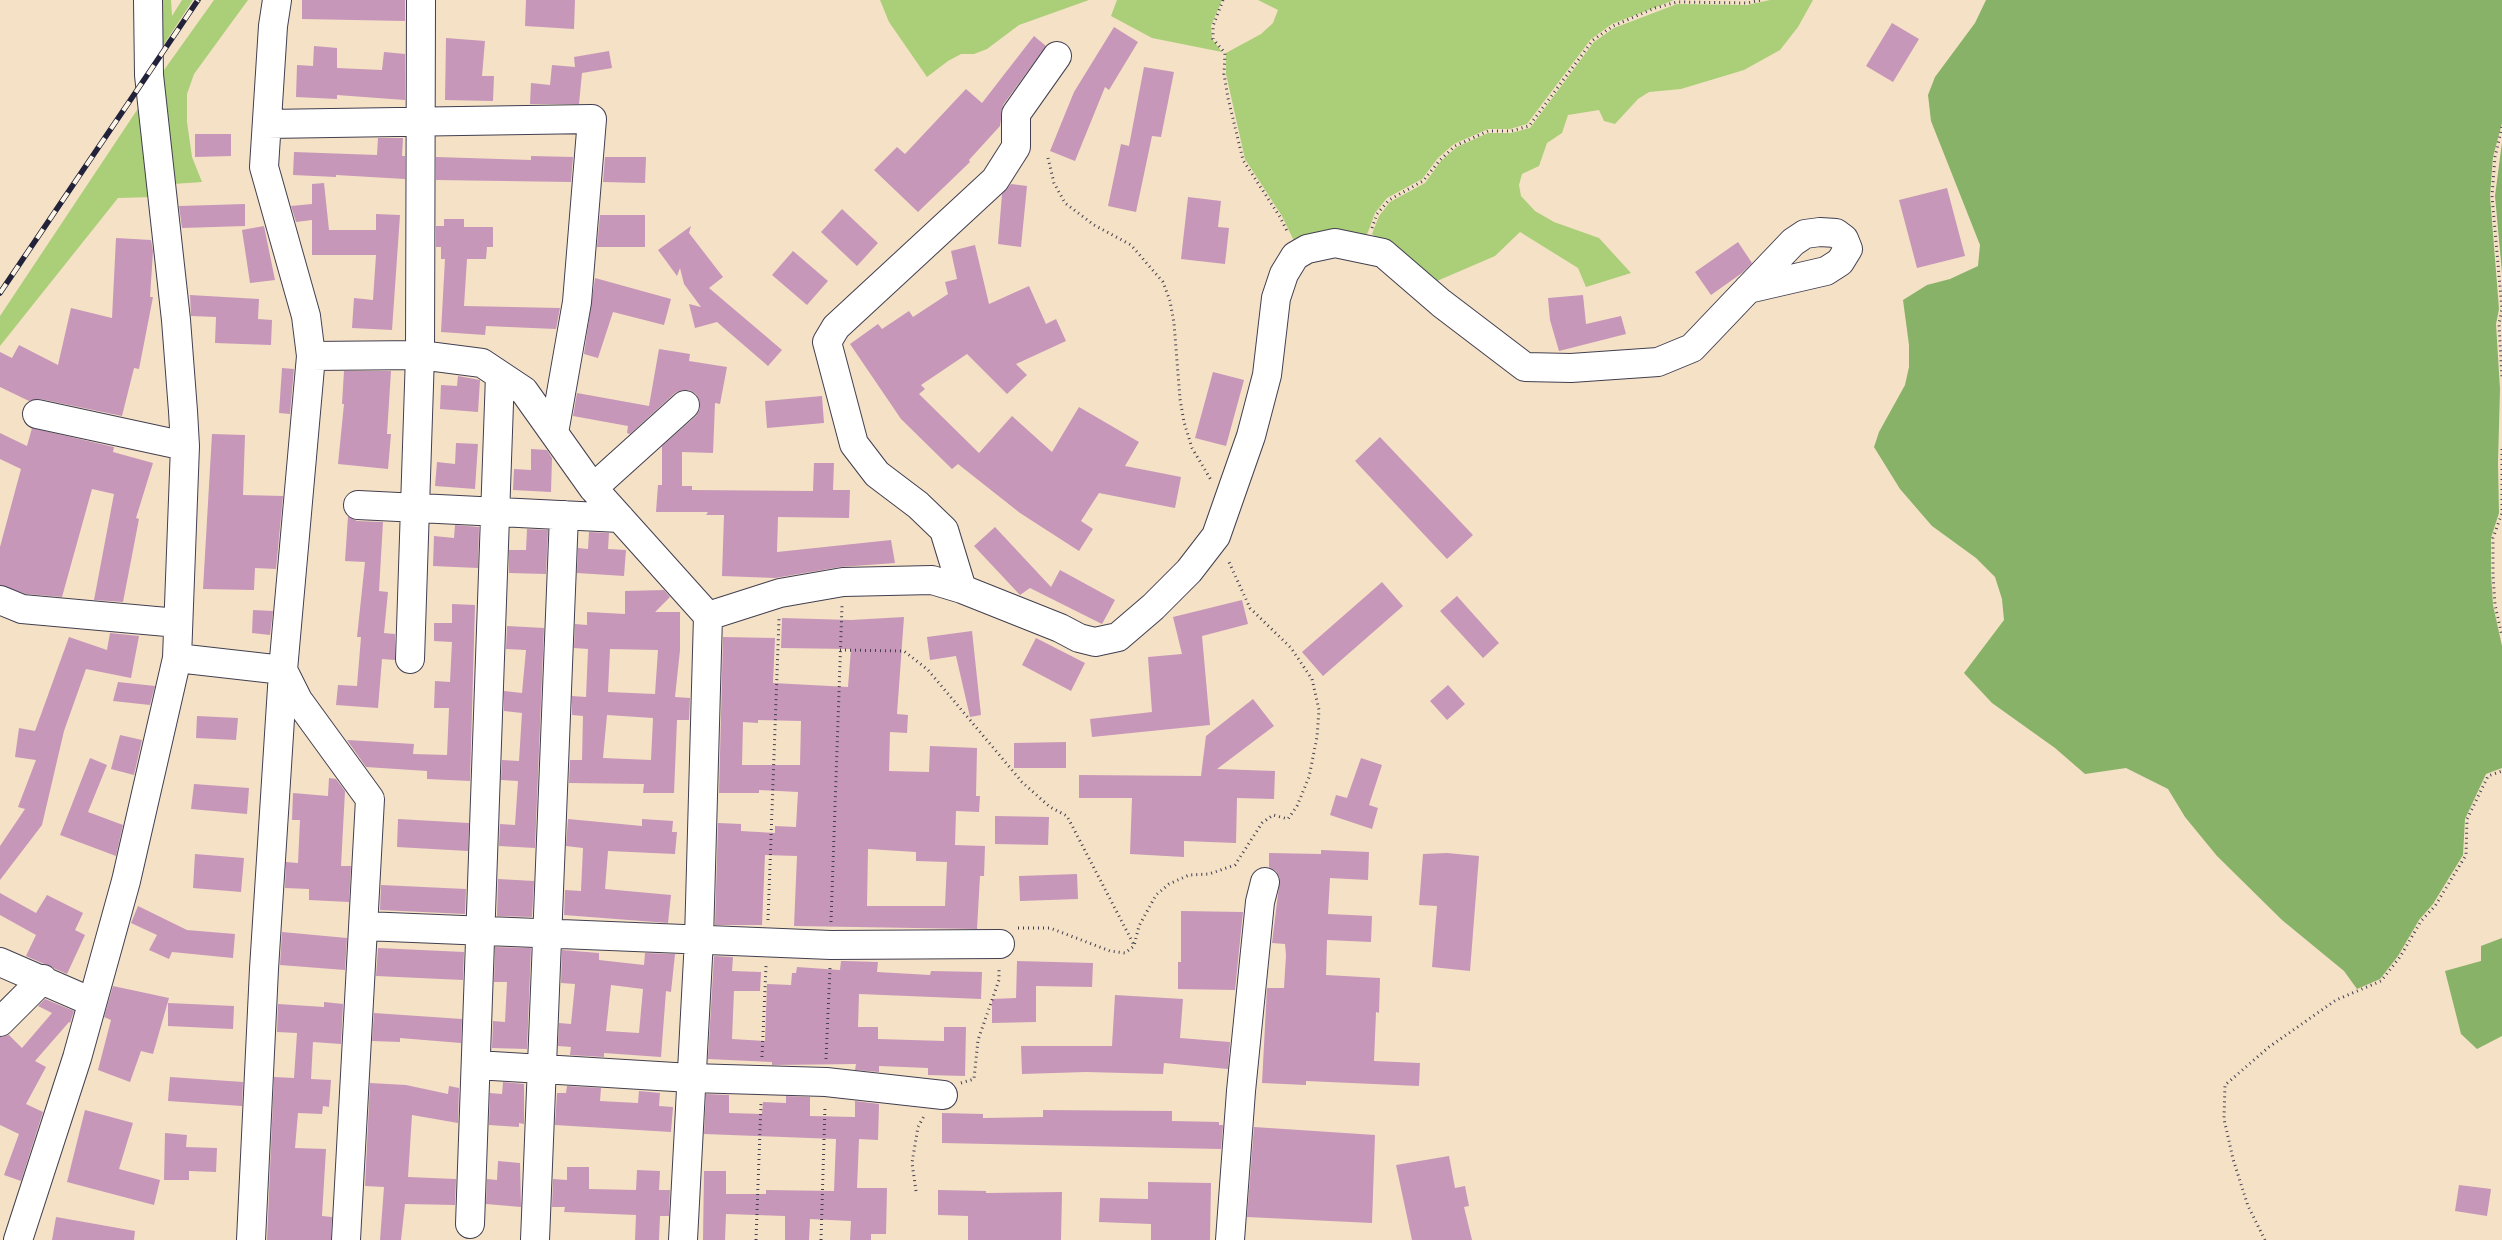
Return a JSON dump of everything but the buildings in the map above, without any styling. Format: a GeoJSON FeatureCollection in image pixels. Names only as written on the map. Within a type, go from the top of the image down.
{"type":"FeatureCollection","features":[{"type":"Feature","properties":{"kind":"street"},"geometry":{"type":"LineString","coordinates":[[18,1240],[77,1058],[126,880],[177,658],[184,446],[181,369],[149,75],[148,0]]}},
{"type":"Feature","properties":{"kind":"street"},"geometry":{"type":"LineString","coordinates":[[251,1240],[264,969],[283,670],[311,356],[306,316],[264,167],[273,26],[278,0]]}},
{"type":"Feature","properties":{"kind":"street"},"geometry":{"type":"LineString","coordinates":[[410,659],[420,356],[422,0]]}},
{"type":"Feature","properties":{"kind":"street"},"geometry":{"type":"LineString","coordinates":[[962,589],[944,530],[918,505],[877,474],[854,444],[826,342],[836,327],[995,180],[1016,146],[1016,114],[1057,56]]}},
{"type":"Feature","properties":{"kind":"street"},"geometry":{"type":"LineString","coordinates":[[267,124],[592,119],[577,302],[554,433]]}},
{"type":"Feature","properties":{"kind":"street"},"geometry":{"type":"LineString","coordinates":[[708,616],[780,593],[843,582],[932,580],[962,589],[1060,628],[1078,638],[1094,642],[1118,637],[1153,607],[1189,571],[1216,536],[1251,436],[1267,375],[1276,298],[1284,274],[1295,256],[1307,249],[1335,243],[1383,253],[1441,304],[1525,367],[1571,368],[1658,362],[1692,348],[1748,289]]}},
{"type":"Feature","properties":{"kind":"street"},"geometry":{"type":"LineString","coordinates":[[311,356],[420,356],[482,363],[524,391],[593,488],[708,616],[699,939],[683,1240]]}},
{"type":"Feature","properties":{"kind":"street"},"geometry":{"type":"LineString","coordinates":[[470,1224],[500,375]]}},
{"type":"Feature","properties":{"kind":"street"},"geometry":{"type":"LineString","coordinates":[[593,488],[685,405]]}},
{"type":"Feature","properties":{"kind":"street"},"geometry":{"type":"LineString","coordinates":[[37,414],[184,446]]}},
{"type":"Feature","properties":{"kind":"street"},"geometry":{"type":"LineString","coordinates":[[358,505],[620,518]]}},
{"type":"Feature","properties":{"kind":"street"},"geometry":{"type":"LineString","coordinates":[[535,1240],[564,515]]}},
{"type":"Feature","properties":{"kind":"street"},"geometry":{"type":"LineString","coordinates":[[0,600],[22,609],[178,623]]}},
{"type":"Feature","properties":{"kind":"street"},"geometry":{"type":"LineString","coordinates":[[177,658],[283,670]]}},
{"type":"Feature","properties":{"kind":"street"},"geometry":{"type":"LineString","coordinates":[[283,670],[298,700],[370,799],[346,1240]]}},
{"type":"Feature","properties":{"kind":"street"},"geometry":{"type":"LineString","coordinates":[[1230,1240],[1243,1072],[1260,902],[1265,882]]}},
{"type":"Feature","properties":{"kind":"street"},"geometry":{"type":"LineString","coordinates":[[364,926],[831,945],[1000,944]]}},
{"type":"Feature","properties":{"kind":"street"},"geometry":{"type":"LineString","coordinates":[[0,962],[43,979],[92,1002]]}},
{"type":"Feature","properties":{"kind":"street"},"geometry":{"type":"LineString","coordinates":[[0,1022],[43,979]]}},
{"type":"Feature","properties":{"kind":"street"},"geometry":{"type":"LineString","coordinates":[[476,1065],[692,1078],[826,1082],[943,1095]]}},
{"type":"Feature","properties":{"kind":"path"},"geometry":{"type":"LineString","coordinates":[[1223,0],[1212,26],[1213,39],[1224,53],[1224,74],[1228,98],[1243,160],[1280,217],[1295,256]]}},
{"type":"Feature","properties":{"kind":"path"},"geometry":{"type":"LineString","coordinates":[[1363,249],[1377,214],[1388,200],[1423,181],[1440,160],[1456,146],[1472,136],[1488,131],[1511,131],[1529,126],[1592,40],[1613,26],[1655,8],[1677,2],[1747,3],[1762,0]]}},
{"type":"Feature","properties":{"kind":"path"},"geometry":{"type":"LineString","coordinates":[[2502,127],[2495,158],[2492,196],[2502,309],[2499,324],[2502,378]]}},
{"type":"Feature","properties":{"kind":"path"},"geometry":{"type":"LineString","coordinates":[[1048,158],[1054,183],[1065,203],[1094,225],[1131,245],[1163,282],[1170,301],[1174,323],[1180,399],[1186,431],[1192,448],[1205,472],[1228,502]]}},
{"type":"Feature","properties":{"kind":"path"},"geometry":{"type":"LineString","coordinates":[[2502,449],[2502,513],[2493,538],[2493,574],[2495,605],[2502,636]]}},
{"type":"Feature","properties":{"kind":"path"},"geometry":{"type":"LineString","coordinates":[[916,1191],[912,1163],[918,1127],[932,1105],[943,1095],[957,1084],[974,1079],[978,1040],[999,980],[998,958],[1000,944],[1007,932],[1026,927],[1050,928],[1110,951],[1125,952],[1134,946],[1140,926],[1156,895],[1169,884],[1189,875],[1209,874],[1235,865],[1262,823],[1273,815],[1288,819],[1297,806],[1309,778],[1317,737],[1319,710],[1312,679],[1291,648],[1250,608],[1216,536]]}},
{"type":"Feature","properties":{"kind":"path"},"geometry":{"type":"LineString","coordinates":[[821,1240],[843,582]]}},
{"type":"Feature","properties":{"kind":"path"},"geometry":{"type":"LineString","coordinates":[[840,650],[904,651],[928,670],[1022,782],[1050,807],[1067,816],[1134,946]]}},
{"type":"Feature","properties":{"kind":"path"},"geometry":{"type":"LineString","coordinates":[[2265,1240],[2248,1206],[2233,1159],[2224,1119],[2225,1085],[2270,1047],[2336,1000],[2381,981],[2400,957],[2421,921],[2435,906],[2466,856],[2467,819],[2488,776],[2502,771]]}},
{"type":"Feature","properties":{"kind":"green space"},"geometry":{"type":"Polygon","coordinates":[[[160,0],[171,0],[172,16],[182,0],[193,0],[157,55],[160,0]]]}},
{"type":"Feature","properties":{"kind":"green space"},"geometry":{"type":"Polygon","coordinates":[[[214,0],[248,0],[194,74],[187,94],[187,122],[192,157],[202,182],[173,184],[159,77],[214,0]]]}},
{"type":"Feature","properties":{"kind":"green space"},"geometry":{"type":"Polygon","coordinates":[[[880,0],[1089,0],[1019,25],[987,49],[974,54],[961,54],[927,77],[889,22],[880,0]]]}},
{"type":"Feature","properties":{"kind":"green space"},"geometry":{"type":"Polygon","coordinates":[[[1117,0],[1222,0],[1211,26],[1212,39],[1222,52],[1152,38],[1111,16],[1117,0]]]}},
{"type":"Feature","properties":{"kind":"green space"},"geometry":{"type":"Polygon","coordinates":[[[1258,0],[1674,0],[1612,24],[1591,39],[1527,124],[1510,129],[1488,129],[1454,144],[1438,158],[1422,179],[1387,198],[1375,213],[1362,242],[1295,243],[1282,216],[1245,159],[1226,74],[1226,53],[1261,34],[1273,23],[1278,10],[1258,0]]]}},
{"type":"Feature","properties":{"kind":"green space"},"geometry":{"type":"Polygon","coordinates":[[[1770,0],[1813,0],[1798,27],[1780,50],[1744,70],[1681,89],[1649,92],[1638,99],[1615,124],[1604,121],[1599,110],[1568,115],[1562,133],[1547,143],[1539,166],[1522,174],[1519,185],[1521,196],[1535,211],[1554,222],[1599,238],[1631,273],[1586,287],[1578,268],[1520,232],[1495,256],[1437,281],[1372,234],[1379,216],[1390,202],[1425,183],[1441,161],[1457,147],[1488,133],[1511,133],[1530,128],[1594,42],[1614,28],[1677,4],[1747,5],[1770,0]]]}},
{"type":"Feature","properties":{"kind":"green space"},"geometry":{"type":"Polygon","coordinates":[[[1986,0],[2502,0],[2502,123],[2493,157],[2490,196],[2499,309],[2496,324],[2500,389],[2499,513],[2491,538],[2491,574],[2493,605],[2502,646],[2502,768],[2486,774],[2465,819],[2463,855],[2433,904],[2419,920],[2398,956],[2380,979],[2357,989],[2344,971],[2282,920],[2217,856],[2185,817],[2168,789],[2126,768],[2085,774],[2055,748],[1992,703],[1964,673],[2004,620],[2002,599],[1995,577],[1976,558],[1932,526],[1900,489],[1874,447],[1879,432],[1905,385],[1909,367],[1909,345],[1903,300],[1927,285],[1950,279],[1978,266],[1980,245],[1931,121],[1928,95],[1935,77],[1975,23],[1986,0]]]}},
{"type":"Feature","properties":{"kind":"green space"},"geometry":{"type":"Polygon","coordinates":[[[143,101],[153,197],[118,198],[0,346],[0,316],[143,101]]]}},
{"type":"Feature","properties":{"kind":"green space"},"geometry":{"type":"Polygon","coordinates":[[[2502,142],[2502,273],[2495,196],[2502,142]]]}},
{"type":"Feature","properties":{"kind":"green space"},"geometry":{"type":"Polygon","coordinates":[[[2502,938],[2502,1036],[2477,1049],[2461,1034],[2445,971],[2481,961],[2481,946],[2502,938]]]}},
{"type":"Feature","properties":{"kind":"railway"},"geometry":{"type":"LineString","coordinates":[[0,293],[198,0]]}}]}
